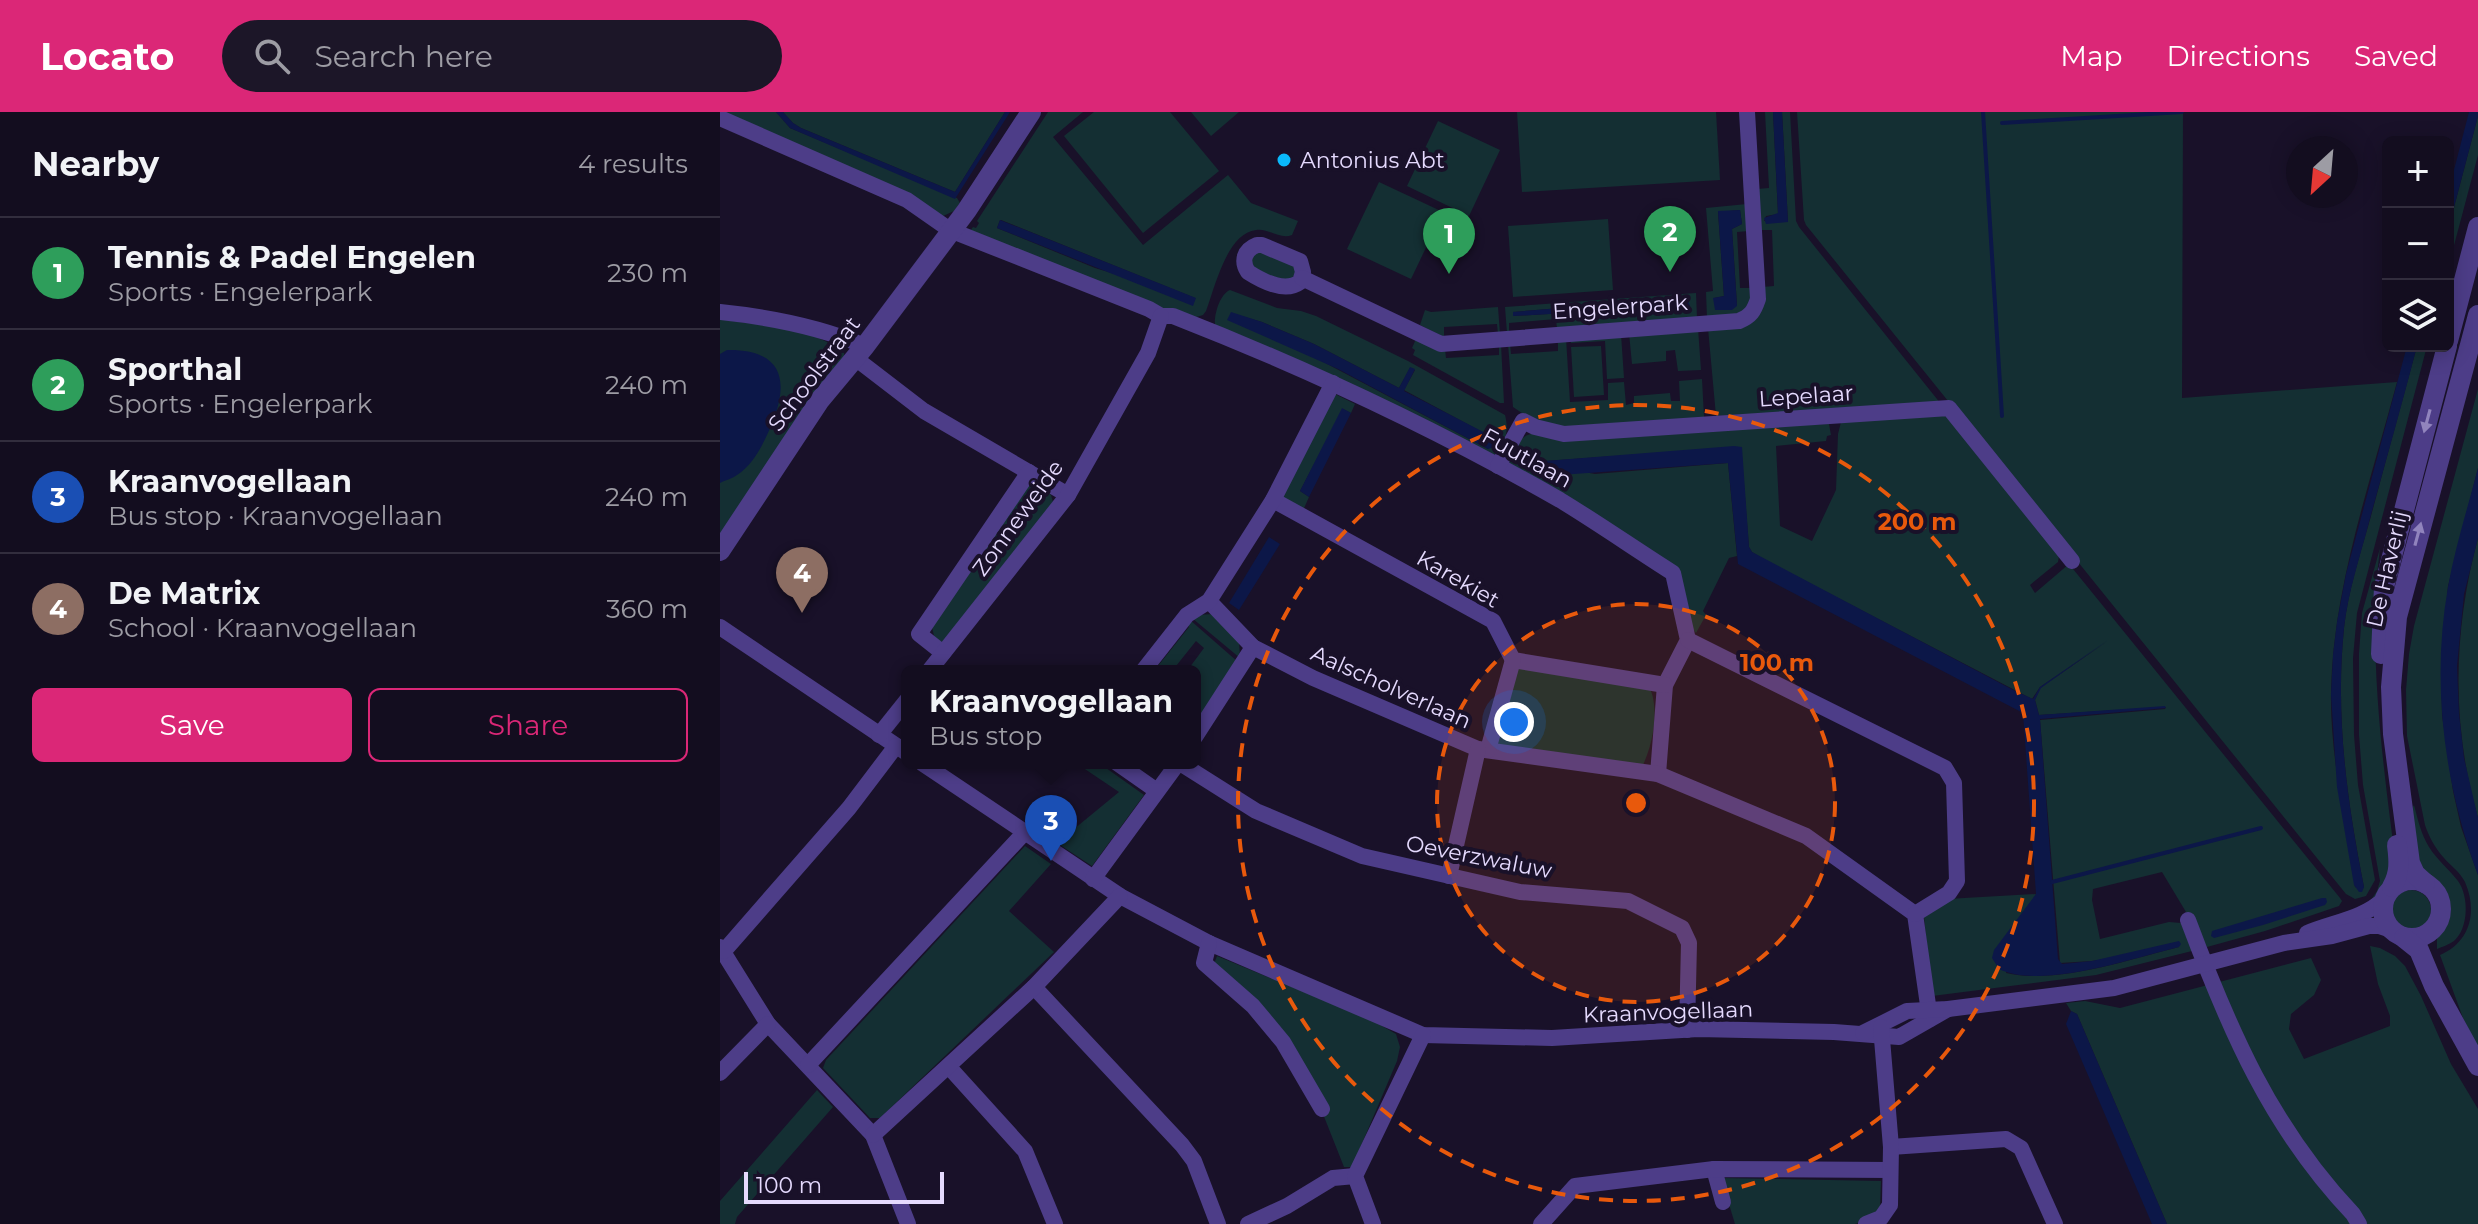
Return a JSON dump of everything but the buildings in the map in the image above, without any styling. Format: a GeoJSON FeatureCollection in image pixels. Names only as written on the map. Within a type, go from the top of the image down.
{"type":"FeatureCollection","features":[{"type":"Feature","properties":{"kind":"street","name":"Schoolstraat"},"geometry":{"type":"LineString","coordinates":[[720,551],[820,400],[967,210],[1031,112]]}},
{"type":"Feature","properties":{"kind":"street","name":"Engelerpark"},"geometry":{"type":"LineString","coordinates":[[1302,278],[1441,344],[1739,321],[1755,310],[1758,299],[1747,112]]}},
{"type":"Feature","properties":{"kind":"street","name":"Fuutlaan"},"geometry":{"type":"LineString","coordinates":[[720,118],[907,200],[950,230],[1161,316],[1173,316],[1333,383],[1498,466],[1562,502],[1673,573],[1688,640]]}},
{"type":"Feature","properties":{"kind":"street","name":"De Haverlij"},"geometry":{"type":"LineString","coordinates":[[2454,318],[2478,227]]}},
{"type":"Feature","properties":{"kind":"street"},"geometry":{"type":"LineString","coordinates":[[720,312],[758,316],[847,338],[924,411],[1068,495]]}},
{"type":"Feature","properties":{"kind":"street","name":"De Haverlij"},"geometry":{"type":"LineString","coordinates":[[2425,883],[2415,874],[2410,863],[2404,820],[2393,734],[2393,652],[2397,617],[2408,571],[2478,315]]}},
{"type":"Feature","properties":{"kind":"street","name":"Zonneweide"},"geometry":{"type":"LineString","coordinates":[[934,665],[1068,495],[1148,353],[1161,316]]}},
{"type":"Feature","properties":{"kind":"street","name":"De Haverlij"},"geometry":{"type":"LineString","coordinates":[[2388,893],[2398,877],[2399,865],[2383,687],[2384,587],[2445,352]]}},
{"type":"Feature","properties":{"kind":"street"},"geometry":{"type":"LineString","coordinates":[[1148,665],[1187,615],[1209,601],[1273,500],[1333,383]]}},
{"type":"Feature","properties":{"kind":"street","name":"Lepelaar"},"geometry":{"type":"LineString","coordinates":[[1498,466],[1523,421],[1564,434],[1949,408],[2072,561]]}},
{"type":"Feature","properties":{"kind":"street","name":"Zonneweide"},"geometry":{"type":"LineString","coordinates":[[943,653],[919,634],[1029,472]]}},
{"type":"Feature","properties":{"kind":"street","name":"Karekiet"},"geometry":{"type":"LineString","coordinates":[[1273,500],[1493,621],[1513,660]]}},
{"type":"Feature","properties":{"kind":"street","name":"Aalscholverlaan"},"geometry":{"type":"LineString","coordinates":[[1209,601],[1253,647],[1313,678],[1483,749],[1658,774],[1806,836],[1915,914]]}},
{"type":"Feature","properties":{"kind":"street"},"geometry":{"type":"LineString","coordinates":[[720,627],[901,750],[722,949],[768,1024],[873,1135],[908,1224]]}},
{"type":"Feature","properties":{"kind":"street"},"geometry":{"type":"LineString","coordinates":[[1658,774],[1665,685],[1688,640],[1945,768],[1954,783],[1957,881],[1949,893],[1915,914],[1930,1014]]}},
{"type":"Feature","properties":{"kind":"street"},"geometry":{"type":"LineString","coordinates":[[1201,728],[1253,647]]}},
{"type":"Feature","properties":{"kind":"street"},"geometry":{"type":"LineString","coordinates":[[1449,876],[1483,749],[1513,660],[1665,685]]}},
{"type":"Feature","properties":{"kind":"street"},"geometry":{"type":"LineString","coordinates":[[879,735],[901,708]]}},
{"type":"Feature","properties":{"kind":"street","name":"Kraanvogellaan"},"geometry":{"type":"LineString","coordinates":[[931,769],[1120,896],[1209,943],[1423,1035],[1552,1038],[1687,1030],[1862,1034],[1881,1030],[1907,1011],[1930,1014],[1948,1009],[2114,988],[2284,943],[2332,936],[2369,926],[2379,926],[2397,934]]}},
{"type":"Feature","properties":{"kind":"street"},"geometry":{"type":"LineString","coordinates":[[1126,769],[1157,791]]}},
{"type":"Feature","properties":{"kind":"street"},"geometry":{"type":"LineString","coordinates":[[1093,879],[1174,769]]}},
{"type":"Feature","properties":{"kind":"street","name":"Oeverzwaluw"},"geometry":{"type":"LineString","coordinates":[[1189,769],[1256,811],[1362,856],[1520,892],[1628,901],[1682,928],[1689,943],[1687,1030]]}},
{"type":"Feature","properties":{"kind":"street"},"geometry":{"type":"LineString","coordinates":[[808,1065],[1025,832]]}},
{"type":"Feature","properties":{"kind":"street"},"geometry":{"type":"LineString","coordinates":[[2478,1056],[2434,954],[2431,937],[2439,920],[2438,895],[2425,883],[2409,880],[2388,893],[2382,913],[2397,934],[2419,950],[2434,986],[2478,1066]]}},
{"type":"Feature","properties":{"kind":"street","name":"Kraanvogellaan"},"geometry":{"type":"LineString","coordinates":[[2284,943],[2330,924],[2366,914],[2388,893]]}},
{"type":"Feature","properties":{"kind":"street"},"geometry":{"type":"LineString","coordinates":[[873,1135],[1034,987],[1120,896]]}},
{"type":"Feature","properties":{"kind":"street"},"geometry":{"type":"LineString","coordinates":[[2188,920],[2241,1049],[2268,1101],[2299,1151],[2359,1224]]}},
{"type":"Feature","properties":{"kind":"street"},"geometry":{"type":"LineString","coordinates":[[2397,934],[2418,938],[2434,928]]}},
{"type":"Feature","properties":{"kind":"street"},"geometry":{"type":"LineString","coordinates":[[1209,943],[1204,963],[1253,1006],[1283,1042],[1322,1109]]}},
{"type":"Feature","properties":{"kind":"street"},"geometry":{"type":"LineString","coordinates":[[1034,987],[1182,1145],[1194,1161],[1218,1224]]}},
{"type":"Feature","properties":{"kind":"street"},"geometry":{"type":"LineString","coordinates":[[720,1073],[768,1024]]}},
{"type":"Feature","properties":{"kind":"street"},"geometry":{"type":"LineString","coordinates":[[1866,1224],[1881,1218],[1890,1205],[1891,1147],[1881,1030]]}},
{"type":"Feature","properties":{"kind":"street"},"geometry":{"type":"LineString","coordinates":[[1373,1224],[1355,1176],[1423,1035]]}},
{"type":"Feature","properties":{"kind":"street"},"geometry":{"type":"LineString","coordinates":[[949,1067],[1025,1151],[1055,1224]]}},
{"type":"Feature","properties":{"kind":"street"},"geometry":{"type":"LineString","coordinates":[[1891,1147],[2006,1139],[2021,1148],[2055,1224]]}},
{"type":"Feature","properties":{"kind":"street"},"geometry":{"type":"LineString","coordinates":[[1541,1224],[1575,1186],[1714,1169],[1890,1170]]}},
{"type":"Feature","properties":{"kind":"street"},"geometry":{"type":"LineString","coordinates":[[1714,1169],[1723,1202]]}},
{"type":"Feature","properties":{"kind":"street"},"geometry":{"type":"LineString","coordinates":[[1248,1224],[1287,1206],[1333,1178],[1355,1176]]}},
{"type":"Feature","properties":{"kind":"green space"},"geometry":{"type":"Polygon","coordinates":[[[724,112],[776,112],[790,128],[957,198],[960,203],[954,211],[943,216],[724,112]]]}},
{"type":"Feature","properties":{"kind":"green space"},"geometry":{"type":"Polygon","coordinates":[[[783,112],[1005,112],[955,192],[801,128],[783,112]]]}},
{"type":"Feature","properties":{"kind":"green space"},"geometry":{"type":"Polygon","coordinates":[[[1048,112],[1083,112],[1053,137],[1143,245],[1228,175],[1251,203],[1298,221],[1292,235],[1256,230],[1246,233],[1237,241],[1218,276],[1206,311],[1193,318],[1160,311],[970,231],[976,228],[977,221],[1048,112]],[[1000,220],[997,228],[1095,268],[1195,298],[1000,220]]]}},
{"type":"Feature","properties":{"kind":"green space"},"geometry":{"type":"Polygon","coordinates":[[[1094,112],[1170,112],[1219,171],[1143,233],[1064,136],[1094,112]]]}},
{"type":"Feature","properties":{"kind":"green space"},"geometry":{"type":"Polygon","coordinates":[[[1191,112],[1239,112],[1211,136],[1191,112]]]}},
{"type":"Feature","properties":{"kind":"green space"},"geometry":{"type":"Polygon","coordinates":[[[1517,112],[1716,112],[1720,180],[1522,192],[1517,112]]]}},
{"type":"Feature","properties":{"kind":"green space"},"geometry":{"type":"Polygon","coordinates":[[[1765,112],[1773,112],[1778,214],[1766,216],[1764,221],[1788,222],[1782,112],[1790,112],[1796,221],[1799,227],[1941,404],[1716,416],[1708,328],[1740,326],[1762,287],[1774,286],[1772,230],[1760,230],[1757,189],[1769,188],[1765,112]]]}},
{"type":"Feature","properties":{"kind":"green space"},"geometry":{"type":"Polygon","coordinates":[[[1797,112],[2183,112],[2182,398],[2397,382],[2355,536],[2333,653],[2331,717],[2336,766],[2355,887],[2362,890],[2344,758],[2341,694],[2344,628],[2355,571],[2415,352],[2425,352],[2357,613],[2353,658],[2354,735],[2358,785],[2375,880],[2366,896],[2355,899],[2346,894],[1804,220],[1797,112]]]}},
{"type":"Feature","properties":{"kind":"green space"},"geometry":{"type":"Polygon","coordinates":[[[2478,116],[2478,155],[2454,245],[2454,207],[2478,116]]]}},
{"type":"Feature","properties":{"kind":"green space"},"geometry":{"type":"Polygon","coordinates":[[[1438,121],[1500,150],[1469,216],[1407,186],[1438,121]]]}},
{"type":"Feature","properties":{"kind":"green space"},"geometry":{"type":"Polygon","coordinates":[[[1379,182],[1443,212],[1411,279],[1347,249],[1379,182]]]}},
{"type":"Feature","properties":{"kind":"green space"},"geometry":{"type":"Polygon","coordinates":[[[1747,204],[1749,231],[1737,232],[1740,288],[1752,288],[1753,299],[1745,313],[1707,318],[1706,292],[1713,291],[1706,208],[1747,204]],[[1740,210],[1718,212],[1724,296],[1714,298],[1737,305],[1732,229],[1742,224],[1740,210]]]}},
{"type":"Feature","properties":{"kind":"green space"},"geometry":{"type":"Polygon","coordinates":[[[1608,219],[1613,290],[1513,297],[1508,226],[1608,219]]]}},
{"type":"Feature","properties":{"kind":"green space"},"geometry":{"type":"Polygon","coordinates":[[[1258,251],[1292,263],[1297,272],[1289,282],[1255,270],[1250,257],[1258,251]]]}},
{"type":"Feature","properties":{"kind":"green space"},"geometry":{"type":"Polygon","coordinates":[[[1230,290],[1277,308],[1316,316],[1408,361],[1505,415],[1504,443],[1493,456],[1215,325],[1218,305],[1230,290]],[[1231,313],[1488,449],[1497,440],[1404,390],[1415,370],[1410,368],[1399,388],[1314,344],[1262,322],[1231,313]]]}},
{"type":"Feature","properties":{"kind":"green space"},"geometry":{"type":"Polygon","coordinates":[[[1696,293],[1697,318],[1557,329],[1556,319],[1509,323],[1507,333],[1505,307],[1696,293]],[[1658,300],[1513,312],[1514,316],[1689,307],[1658,300]]]}},
{"type":"Feature","properties":{"kind":"green space"},"geometry":{"type":"Polygon","coordinates":[[[1498,307],[1500,334],[1497,324],[1444,327],[1444,337],[1420,325],[1425,310],[1498,307]]]}},
{"type":"Feature","properties":{"kind":"green space"},"geometry":{"type":"Polygon","coordinates":[[[720,319],[801,332],[831,344],[844,353],[844,358],[720,540],[720,319]]]}},
{"type":"Feature","properties":{"kind":"green space"},"geometry":{"type":"Polygon","coordinates":[[[1698,328],[1701,370],[1678,371],[1675,350],[1666,351],[1666,361],[1632,364],[1629,333],[1698,328]]]}},
{"type":"Feature","properties":{"kind":"green space"},"geometry":{"type":"Polygon","coordinates":[[[1621,334],[1624,378],[1607,379],[1605,341],[1571,343],[1571,337],[1621,334]]]}},
{"type":"Feature","properties":{"kind":"green space"},"geometry":{"type":"Polygon","coordinates":[[[1558,338],[1566,338],[1570,402],[1608,400],[1608,383],[1624,382],[1626,405],[1634,403],[1634,396],[1670,393],[1671,401],[1680,401],[1679,381],[1702,379],[1704,417],[1566,430],[1535,422],[1513,407],[1508,344],[1511,354],[1558,351],[1558,338]]]}},
{"type":"Feature","properties":{"kind":"green space"},"geometry":{"type":"Polygon","coordinates":[[[1416,339],[1445,349],[1446,358],[1499,355],[1501,344],[1504,403],[1413,355],[1416,339]]]}},
{"type":"Feature","properties":{"kind":"green space"},"geometry":{"type":"Polygon","coordinates":[[[1601,346],[1604,395],[1574,397],[1571,347],[1601,346]]]}},
{"type":"Feature","properties":{"kind":"green space"},"geometry":{"type":"Polygon","coordinates":[[[2478,389],[2478,468],[2448,586],[2441,662],[2442,715],[2453,791],[2461,827],[2478,875],[2478,1048],[2463,1018],[2440,955],[2465,934],[2471,915],[2469,893],[2461,875],[2435,846],[2425,825],[2407,736],[2406,690],[2414,626],[2478,389]]]}},
{"type":"Feature","properties":{"kind":"green space"},"geometry":{"type":"Polygon","coordinates":[[[1335,394],[1355,404],[1351,413],[1343,409],[1300,491],[1309,497],[1301,515],[1277,502],[1335,394]]]}},
{"type":"Feature","properties":{"kind":"green space"},"geometry":{"type":"Polygon","coordinates":[[[1940,414],[1949,418],[2059,556],[2058,562],[2030,585],[2035,593],[2069,564],[2340,898],[2339,906],[2207,947],[2162,872],[2093,889],[2092,900],[2100,939],[2169,922],[2181,923],[2192,951],[2096,975],[1932,996],[1924,917],[1947,899],[2036,894],[2006,973],[2047,976],[2070,973],[2179,947],[2060,963],[2040,720],[2166,707],[2039,715],[2035,700],[2040,688],[2108,641],[2040,687],[2032,699],[1765,560],[1749,547],[1741,447],[1545,461],[1522,452],[1516,460],[1595,474],[1728,463],[1737,556],[1729,558],[1703,611],[1706,615],[1696,633],[1692,628],[1679,569],[1508,464],[1521,439],[1536,433],[1829,424],[1831,435],[1827,436],[1826,441],[1776,446],[1780,526],[1812,541],[1836,490],[1841,422],[1940,414]]]}},
{"type":"Feature","properties":{"kind":"green space"},"geometry":{"type":"Polygon","coordinates":[[[1039,484],[1051,495],[1053,502],[941,644],[935,640],[931,623],[1026,486],[1039,484]]]}},
{"type":"Feature","properties":{"kind":"green space"},"geometry":{"type":"Polygon","coordinates":[[[2478,538],[2478,818],[2463,748],[2458,678],[2464,608],[2478,538]]]}},
{"type":"Feature","properties":{"kind":"green space"},"geometry":{"type":"Polygon","coordinates":[[[2380,548],[2375,626],[2378,706],[2396,865],[2373,903],[2371,900],[2380,881],[2363,785],[2359,735],[2359,653],[2362,613],[2380,548]]]}},
{"type":"Feature","properties":{"kind":"green space"},"geometry":{"type":"Polygon","coordinates":[[[1214,614],[1239,640],[1240,658],[1192,618],[1214,614]]]}},
{"type":"Feature","properties":{"kind":"green space"},"geometry":{"type":"Polygon","coordinates":[[[1190,620],[1238,662],[1201,720],[1201,665],[1191,665],[1204,648],[1196,641],[1177,665],[1159,665],[1189,627],[1186,623],[1190,620]]]}},
{"type":"Feature","properties":{"kind":"green space"},"geometry":{"type":"Polygon","coordinates":[[[1521,664],[1649,686],[1654,705],[1654,726],[1643,765],[1494,745],[1509,676],[1521,664]]]}},
{"type":"Feature","properties":{"kind":"green space"},"geometry":{"type":"Polygon","coordinates":[[[1085,769],[1107,769],[1144,795],[1092,866],[1057,843],[1119,792],[1085,769]]]}},
{"type":"Feature","properties":{"kind":"green space"},"geometry":{"type":"Polygon","coordinates":[[[2414,805],[2426,842],[2462,887],[2466,903],[2465,920],[2459,935],[2437,949],[2437,936],[2446,918],[2446,903],[2440,889],[2419,867],[2408,816],[2414,805]]]}},
{"type":"Feature","properties":{"kind":"green space"},"geometry":{"type":"Polygon","coordinates":[[[1025,846],[1051,864],[1009,911],[1054,952],[880,1118],[870,1118],[823,1068],[826,1060],[1025,846]]]}},
{"type":"Feature","properties":{"kind":"green space"},"geometry":{"type":"Polygon","coordinates":[[[2411,890],[2425,896],[2431,910],[2425,924],[2411,930],[2397,924],[2391,910],[2397,896],[2411,890]]]}},
{"type":"Feature","properties":{"kind":"green space"},"geometry":{"type":"Polygon","coordinates":[[[2370,946],[2395,956],[2405,966],[2451,1064],[2478,1109],[2478,1224],[2167,1224],[2077,1014],[2066,1003],[2085,1001],[2120,1008],[2311,958],[2321,980],[2314,995],[2291,1014],[2289,1029],[2304,1059],[2390,1026],[2390,1016],[2378,984],[2370,946]]]}},
{"type":"Feature","properties":{"kind":"green space"},"geometry":{"type":"Polygon","coordinates":[[[1217,956],[1370,1019],[1396,1034],[1400,1047],[1397,1061],[1352,1167],[1344,1167],[1323,1114],[1328,1112],[1214,964],[1217,956]]]}},
{"type":"Feature","properties":{"kind":"green space"},"geometry":{"type":"Polygon","coordinates":[[[817,1090],[833,1107],[737,1217],[735,1224],[720,1224],[720,1201],[817,1090]]]}},
{"type":"Feature","properties":{"kind":"green space"},"geometry":{"type":"Polygon","coordinates":[[[1721,1178],[1881,1181],[1880,1209],[1876,1217],[1855,1224],[1735,1224],[1721,1178]]]}},
{"type":"Feature","properties":{"kind":"shaded area"},"geometry":{"type":"Polygon","coordinates":[[[776,112],[783,112],[801,128],[955,192],[1005,112],[1010,112],[955,199],[790,128],[776,112]]]}},
{"type":"Feature","properties":{"kind":"shaded area"},"geometry":{"type":"Polygon","coordinates":[[[1773,112],[1782,112],[1788,222],[1766,224],[1764,218],[1778,213],[1773,112]]]}},
{"type":"Feature","properties":{"kind":"shaded area"},"geometry":{"type":"Polygon","coordinates":[[[2469,112],[2478,112],[2454,207],[2454,170],[2469,112]]]}},
{"type":"Feature","properties":{"kind":"shaded area"},"geometry":{"type":"Polygon","coordinates":[[[1740,210],[1742,224],[1732,229],[1737,306],[1732,310],[1715,310],[1713,298],[1724,296],[1718,211],[1740,210]]]}},
{"type":"Feature","properties":{"kind":"shaded area"},"geometry":{"type":"Polygon","coordinates":[[[1000,220],[1196,298],[1193,306],[997,228],[1000,220]]]}},
{"type":"Feature","properties":{"kind":"shaded area"},"geometry":{"type":"Polygon","coordinates":[[[1688,300],[1690,306],[1513,316],[1513,312],[1688,300]]]}},
{"type":"Feature","properties":{"kind":"shaded area"},"geometry":{"type":"Polygon","coordinates":[[[1231,312],[1314,344],[1399,388],[1410,367],[1415,369],[1404,391],[1495,438],[1497,443],[1488,449],[1338,369],[1227,320],[1231,312]]]}},
{"type":"Feature","properties":{"kind":"shaded area"},"geometry":{"type":"Polygon","coordinates":[[[727,350],[748,351],[763,356],[773,364],[781,388],[774,418],[758,452],[742,471],[720,483],[720,354],[727,350]]]}},
{"type":"Feature","properties":{"kind":"shaded area"},"geometry":{"type":"Polygon","coordinates":[[[2405,352],[2415,352],[2348,601],[2344,628],[2341,694],[2344,759],[2364,887],[2362,892],[2354,885],[2337,787],[2331,695],[2337,622],[2346,574],[2405,352]]]}},
{"type":"Feature","properties":{"kind":"shaded area"},"geometry":{"type":"Polygon","coordinates":[[[1342,408],[1351,413],[1309,497],[1300,491],[1342,408]]]}},
{"type":"Feature","properties":{"kind":"shaded area"},"geometry":{"type":"Polygon","coordinates":[[[1742,447],[1749,547],[1752,552],[2015,691],[2033,699],[2040,687],[2108,640],[2041,688],[2035,700],[2039,715],[2166,708],[2040,719],[2058,959],[2062,964],[2092,961],[2179,941],[2179,947],[2062,974],[2017,975],[1999,969],[1992,958],[1994,950],[2036,894],[2023,713],[1738,564],[1728,463],[1546,476],[1518,465],[1516,460],[1522,452],[1545,461],[1742,447]]]}},
{"type":"Feature","properties":{"kind":"shaded area"},"geometry":{"type":"Polygon","coordinates":[[[2478,468],[2478,538],[2464,594],[2457,666],[2464,758],[2478,818],[2478,875],[2449,769],[2441,696],[2441,660],[2451,572],[2478,468]]]}},
{"type":"Feature","properties":{"kind":"shaded area"},"geometry":{"type":"Polygon","coordinates":[[[1269,537],[1280,544],[1239,610],[1229,603],[1269,537]]]}},
{"type":"Feature","properties":{"kind":"shaded area"},"geometry":{"type":"Polygon","coordinates":[[[2326,898],[2325,905],[2263,925],[2214,938],[2211,936],[2212,931],[2326,898]]]}},
{"type":"Feature","properties":{"kind":"shaded area"},"geometry":{"type":"Polygon","coordinates":[[[2071,1011],[2077,1014],[2167,1224],[2152,1224],[2066,1024],[2071,1011]]]}},
{"type":"Feature","properties":{"kind":"waterway"},"geometry":{"type":"LineString","coordinates":[[1983,112],[2002,416]]}},
{"type":"Feature","properties":{"kind":"waterway"},"geometry":{"type":"LineString","coordinates":[[2002,123],[2182,112]]}},
{"type":"Feature","properties":{"kind":"waterway"},"geometry":{"type":"LineString","coordinates":[[2052,882],[2261,828]]}},
{"type":"Feature","properties":{"kind":"place","name":"Antonius Abt"},"geometry":{"type":"Point","coordinates":[1284,160]}},
{"type":"Feature","properties":{"kind":"place","name":"Sporthal"},"geometry":{"type":"Point","coordinates":[1670,272]}},
{"type":"Feature","properties":{"kind":"place","name":"Tennis & Padel Engelen"},"geometry":{"type":"Point","coordinates":[1449,274]}},
{"type":"Feature","properties":{"kind":"place","name":"De Matrix"},"geometry":{"type":"Point","coordinates":[802,613]}},
{"type":"Feature","properties":{"kind":"place","name":"Kraanvogellaan"},"geometry":{"type":"Point","coordinates":[1051,861]}}]}
